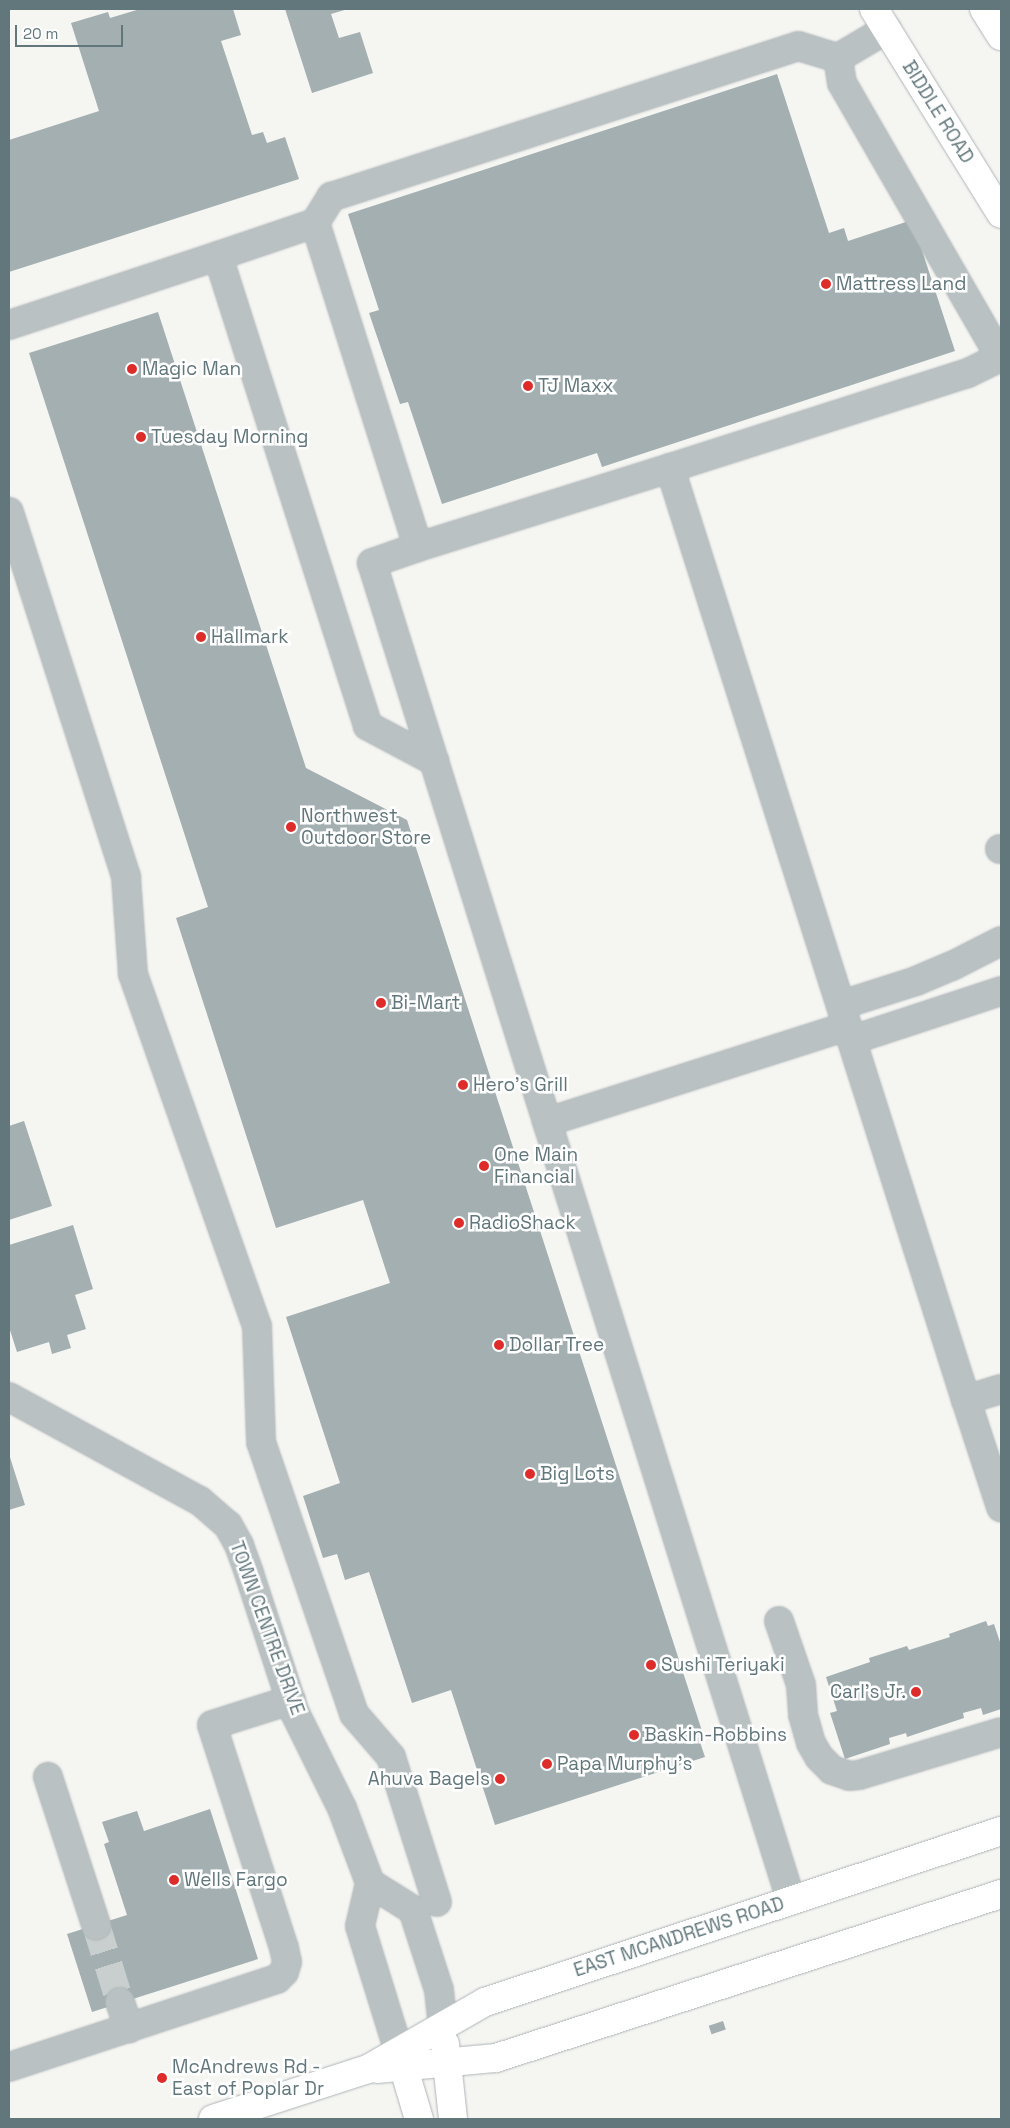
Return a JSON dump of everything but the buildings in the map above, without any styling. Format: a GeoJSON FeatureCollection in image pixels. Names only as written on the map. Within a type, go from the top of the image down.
{"type":"FeatureCollection","features":[{"type":"Feature","properties":{"kind":"main road"},"geometry":{"type":"LineString","coordinates":[[984,9],[1001,36]]}},
{"type":"Feature","properties":{"kind":"main road","name":"BIDDLE ROAD"},"geometry":{"type":"LineString","coordinates":[[880,19],[1001,214]]}},
{"type":"Feature","properties":{"kind":"main road","name":"EAST MCANDREWS ROAD"},"geometry":{"type":"LineString","coordinates":[[213,2119],[401,2059],[443,2026],[485,2002],[1001,1831]]}},
{"type":"Feature","properties":{"kind":"main road","name":"EAST MCANDREWS ROAD"},"geometry":{"type":"LineString","coordinates":[[401,2059],[447,2063],[496,2058],[1001,1894]]}},
{"type":"Feature","properties":{"kind":"main road"},"geometry":{"type":"LineString","coordinates":[[443,2026],[453,2119]]}},
{"type":"Feature","properties":{"kind":"main road"},"geometry":{"type":"LineString","coordinates":[[401,2059],[419,2119]]}},
{"type":"Feature","properties":{"kind":"street"},"geometry":{"type":"LineString","coordinates":[[838,58],[880,19]]}},
{"type":"Feature","properties":{"kind":"street"},"geometry":{"type":"LineString","coordinates":[[9,325],[315,224],[331,197],[798,46],[838,58]]}},
{"type":"Feature","properties":{"kind":"street"},"geometry":{"type":"LineString","coordinates":[[792,1900],[372,563],[959,376],[1001,358],[842,83],[838,58]]}},
{"type":"Feature","properties":{"kind":"street"},"geometry":{"type":"LineString","coordinates":[[315,224],[418,547]]}},
{"type":"Feature","properties":{"kind":"street"},"geometry":{"type":"LineString","coordinates":[[218,256],[368,726],[434,761]]}},
{"type":"Feature","properties":{"kind":"street"},"geometry":{"type":"LineString","coordinates":[[670,468],[1001,1507]]}},
{"type":"Feature","properties":{"kind":"street"},"geometry":{"type":"LineString","coordinates":[[9,512],[126,877],[133,974],[257,1326],[261,1442],[354,1714],[391,1757],[436,1902]]}},
{"type":"Feature","properties":{"kind":"street"},"geometry":{"type":"LineString","coordinates":[[847,1024],[916,981],[952,966],[1001,941]]}},
{"type":"Feature","properties":{"kind":"street"},"geometry":{"type":"LineString","coordinates":[[547,1122],[847,1024],[1001,992]]}},
{"type":"Feature","properties":{"kind":"street"},"geometry":{"type":"LineString","coordinates":[[966,1400],[1001,1389]]}},
{"type":"Feature","properties":{"kind":"street","name":"TOWN CENTRE DRIVE"},"geometry":{"type":"LineString","coordinates":[[9,1397],[200,1501],[228,1525],[243,1554],[291,1700],[342,1808],[370,1883]]}},
{"type":"Feature","properties":{"kind":"street"},"geometry":{"type":"LineString","coordinates":[[779,1621],[801,1685],[803,1715],[808,1735],[819,1757],[832,1770],[849,1776],[859,1776],[1001,1732]]}},
{"type":"Feature","properties":{"kind":"street"},"geometry":{"type":"LineString","coordinates":[[9,2067],[277,1979],[284,1972],[287,1962],[284,1948],[212,1725],[291,1700]]}},
{"type":"Feature","properties":{"kind":"street"},"geometry":{"type":"LineString","coordinates":[[48,1777],[96,1925]]}},
{"type":"Feature","properties":{"kind":"street"},"geometry":{"type":"LineString","coordinates":[[401,2059],[360,1926],[370,1883],[413,1910],[439,1990],[443,2026]]}},
{"type":"Feature","properties":{"kind":"street"},"geometry":{"type":"LineString","coordinates":[[120,2002],[129,2028]]}},
{"type":"Feature","properties":{"kind":"tunnel"},"geometry":{"type":"LineString","coordinates":[[96,1925],[120,2002]]}},
{"type":"Feature","properties":{"kind":"place","name":"Mattress Land"},"geometry":{"type":"Point","coordinates":[826,284]}},
{"type":"Feature","properties":{"kind":"place","name":"Magic Man"},"geometry":{"type":"Point","coordinates":[132,369]}},
{"type":"Feature","properties":{"kind":"place","name":"TJ Maxx"},"geometry":{"type":"Point","coordinates":[528,386]}},
{"type":"Feature","properties":{"kind":"place","name":"Tuesday Morning"},"geometry":{"type":"Point","coordinates":[141,437]}},
{"type":"Feature","properties":{"kind":"place","name":"Hallmark"},"geometry":{"type":"Point","coordinates":[201,637]}},
{"type":"Feature","properties":{"kind":"place","name":"Northwest Outdoor Store"},"geometry":{"type":"Point","coordinates":[291,827]}},
{"type":"Feature","properties":{"kind":"place","name":"Bi-Mart"},"geometry":{"type":"Point","coordinates":[381,1003]}},
{"type":"Feature","properties":{"kind":"place","name":"Hero's Grill"},"geometry":{"type":"Point","coordinates":[463,1085]}},
{"type":"Feature","properties":{"kind":"place","name":"One Main Financial"},"geometry":{"type":"Point","coordinates":[484,1166]}},
{"type":"Feature","properties":{"kind":"place","name":"RadioShack"},"geometry":{"type":"Point","coordinates":[459,1223]}},
{"type":"Feature","properties":{"kind":"place","name":"Dollar Tree"},"geometry":{"type":"Point","coordinates":[499,1345]}},
{"type":"Feature","properties":{"kind":"place","name":"Big Lots"},"geometry":{"type":"Point","coordinates":[530,1474]}},
{"type":"Feature","properties":{"kind":"place","name":"Sushi Teriyaki"},"geometry":{"type":"Point","coordinates":[651,1665]}},
{"type":"Feature","properties":{"kind":"place","name":"Carl's Jr."},"geometry":{"type":"Point","coordinates":[916,1692]}},
{"type":"Feature","properties":{"kind":"place","name":"Baskin-Robbins"},"geometry":{"type":"Point","coordinates":[634,1735]}},
{"type":"Feature","properties":{"kind":"place","name":"Papa Murphy's"},"geometry":{"type":"Point","coordinates":[547,1764]}},
{"type":"Feature","properties":{"kind":"place","name":"Ahuva Bagels"},"geometry":{"type":"Point","coordinates":[500,1779]}},
{"type":"Feature","properties":{"kind":"place","name":"Wells Fargo"},"geometry":{"type":"Point","coordinates":[174,1880]}},
{"type":"Feature","properties":{"kind":"place","name":"McAndrews Rd - East of Poplar Dr"},"geometry":{"type":"Point","coordinates":[162,2078]}}]}
